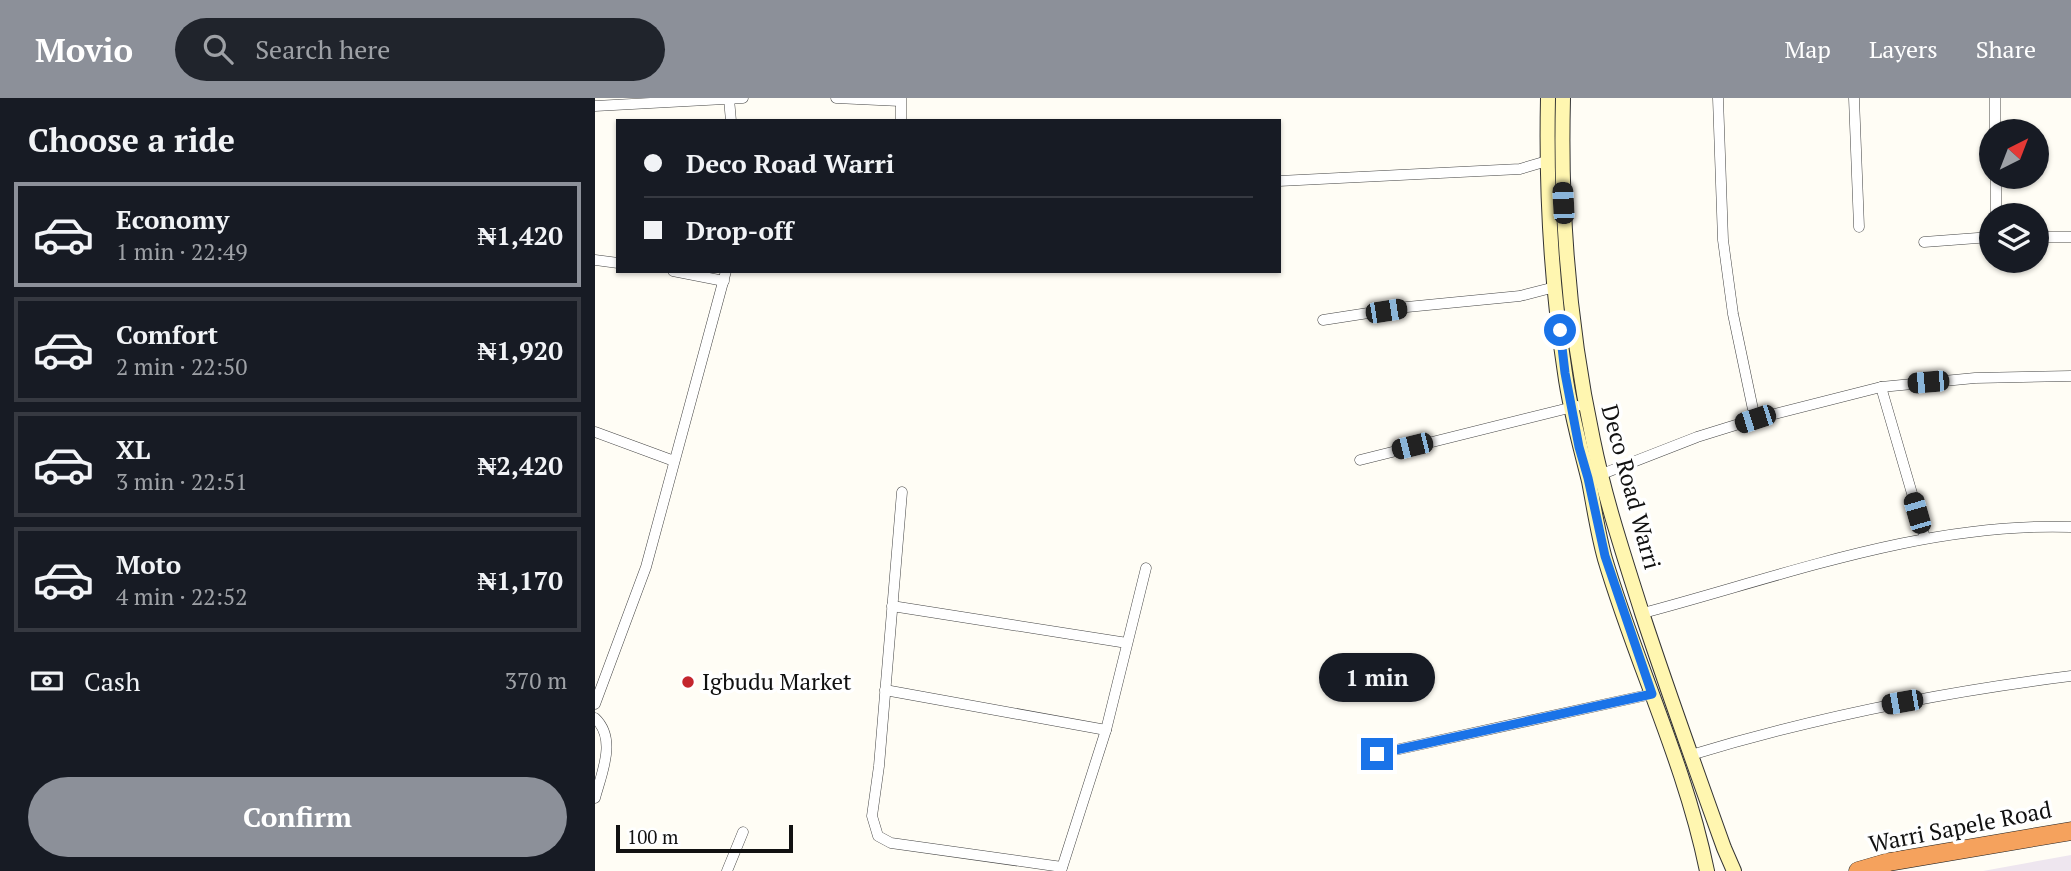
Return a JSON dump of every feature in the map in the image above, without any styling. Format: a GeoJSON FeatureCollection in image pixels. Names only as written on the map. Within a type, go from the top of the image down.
{"type":"FeatureCollection","features":[{"type":"Feature","properties":{"kind":"highway","name":"Warri Sapele Road"},"geometry":{"type":"LineString","coordinates":[[1859,871],[1889,862],[2071,831]]}},
{"type":"Feature","properties":{"kind":"main road","name":"Deco Road Warri"},"geometry":{"type":"LineString","coordinates":[[1548,98],[1547,162],[1555,287],[1565,373],[1579,405],[1602,474],[1622,553],[1734,871]]}},
{"type":"Feature","properties":{"kind":"main road","name":"Deco Road Warri"},"geometry":{"type":"LineString","coordinates":[[1563,98],[1561,161],[1566,245],[1580,371],[1579,405],[1605,556],[1676,758],[1701,839],[1707,871]]}},
{"type":"Feature","properties":{"kind":"street"},"geometry":{"type":"LineString","coordinates":[[595,106],[743,98]]}},
{"type":"Feature","properties":{"kind":"street"},"geometry":{"type":"LineString","coordinates":[[836,98],[900,99],[901,119]]}},
{"type":"Feature","properties":{"kind":"street"},"geometry":{"type":"LineString","coordinates":[[1718,98],[1723,240],[1733,314],[1755,419]]}},
{"type":"Feature","properties":{"kind":"street"},"geometry":{"type":"LineString","coordinates":[[1854,98],[1859,228]]}},
{"type":"Feature","properties":{"kind":"street"},"geometry":{"type":"LineString","coordinates":[[1995,98],[1995,119]]}},
{"type":"Feature","properties":{"kind":"street"},"geometry":{"type":"LineString","coordinates":[[729,99],[731,119]]}},
{"type":"Feature","properties":{"kind":"street"},"geometry":{"type":"LineString","coordinates":[[1281,181],[1520,169],[1547,162]]}},
{"type":"Feature","properties":{"kind":"street"},"geometry":{"type":"LineString","coordinates":[[2049,237],[2071,237]]}},
{"type":"Feature","properties":{"kind":"street"},"geometry":{"type":"LineString","coordinates":[[1924,242],[1979,238]]}},
{"type":"Feature","properties":{"kind":"street"},"geometry":{"type":"LineString","coordinates":[[595,260],[616,263]]}},
{"type":"Feature","properties":{"kind":"street"},"geometry":{"type":"LineString","coordinates":[[595,704],[646,567],[725,276],[694,273]]}},
{"type":"Feature","properties":{"kind":"street"},"geometry":{"type":"LineString","coordinates":[[1323,320],[1407,307],[1520,296],[1555,287]]}},
{"type":"Feature","properties":{"kind":"street"},"geometry":{"type":"LineString","coordinates":[[1602,474],[1697,437],[1755,419],[1881,387],[1975,378],[2071,376]]}},
{"type":"Feature","properties":{"kind":"street"},"geometry":{"type":"LineString","coordinates":[[1881,387],[1924,538]]}},
{"type":"Feature","properties":{"kind":"street"},"geometry":{"type":"LineString","coordinates":[[1360,460],[1579,405]]}},
{"type":"Feature","properties":{"kind":"street"},"geometry":{"type":"LineString","coordinates":[[595,432],[674,461]]}},
{"type":"Feature","properties":{"kind":"street"},"geometry":{"type":"LineString","coordinates":[[902,492],[872,816],[878,836],[891,843],[1062,869],[1106,730],[1146,568]]}},
{"type":"Feature","properties":{"kind":"street"},"geometry":{"type":"LineString","coordinates":[[1643,613],[1924,538],[2033,526],[2071,527]]}},
{"type":"Feature","properties":{"kind":"street"},"geometry":{"type":"LineString","coordinates":[[892,606],[1127,643]]}},
{"type":"Feature","properties":{"kind":"street"},"geometry":{"type":"LineString","coordinates":[[1691,755],[1759,734],[1879,706],[1996,685],[2071,676]]}},
{"type":"Feature","properties":{"kind":"street"},"geometry":{"type":"LineString","coordinates":[[885,690],[1106,730]]}},
{"type":"Feature","properties":{"kind":"street"},"geometry":{"type":"LineString","coordinates":[[1377,754],[1652,694]]}},
{"type":"Feature","properties":{"kind":"street"},"geometry":{"type":"LineString","coordinates":[[595,718],[605,733],[607,753],[595,798]]}},
{"type":"Feature","properties":{"kind":"street"},"geometry":{"type":"LineString","coordinates":[[727,871],[743,832]]}},
{"type":"Feature","properties":{"kind":"shaded area"},"geometry":{"type":"Polygon","coordinates":[[[2071,855],[2071,871],[1983,871],[2071,855]]]}},
{"type":"Feature","properties":{"kind":"place","name":"Igbudu Market"},"geometry":{"type":"Point","coordinates":[688,682]}},
{"type":"Feature","properties":{"kind":"route"},"geometry":{"type":"LineString","coordinates":[[1377,754],[1652,694],[1605,556],[1579,447],[1560,330]]}}]}
